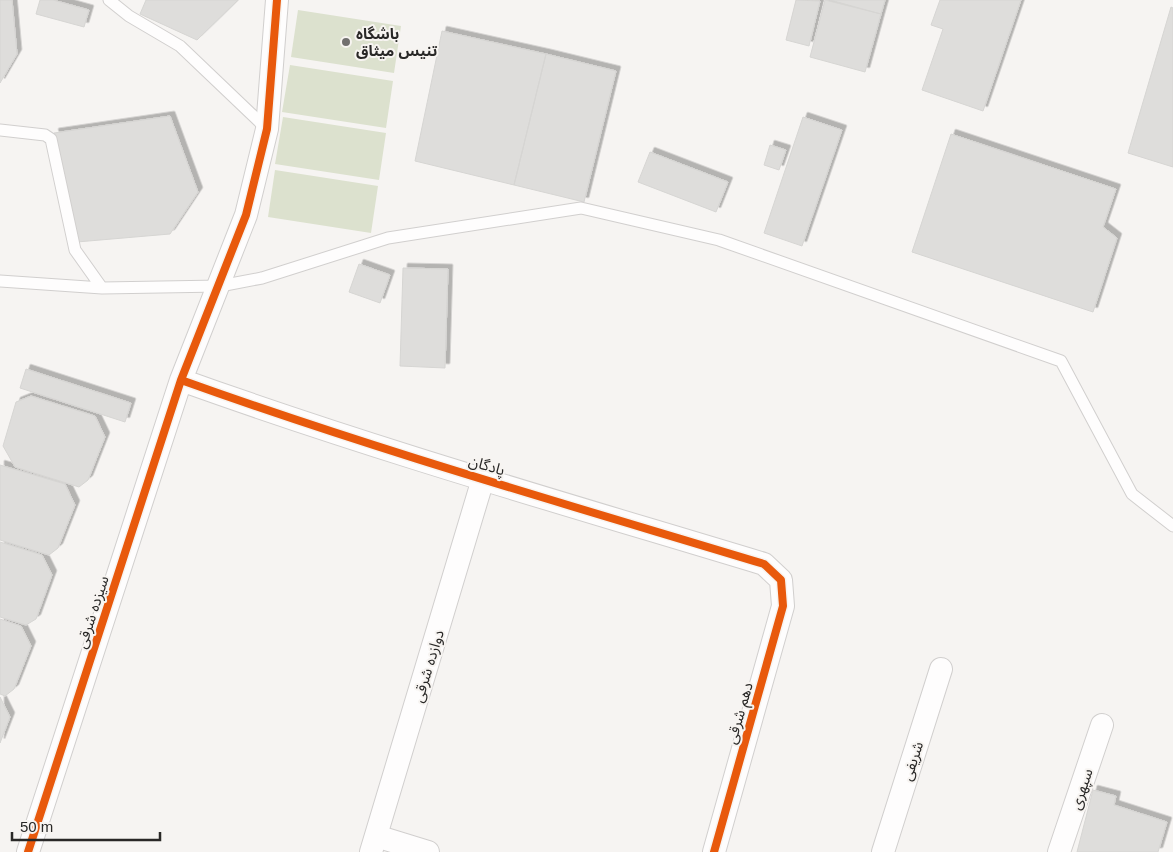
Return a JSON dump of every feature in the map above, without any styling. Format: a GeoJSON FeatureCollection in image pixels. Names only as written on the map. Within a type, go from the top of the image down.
{"type":"FeatureCollection","features":[{"type":"Feature","properties":{"kind":"street","name":"سیزده شرقی"},"geometry":{"type":"LineString","coordinates":[[28,852],[181,380],[220,286],[246,215],[267,129],[277,0]]}},
{"type":"Feature","properties":{"kind":"street","name":"پادگان"},"geometry":{"type":"LineString","coordinates":[[181,380],[238,401],[483,479],[764,564],[781,580]]}},
{"type":"Feature","properties":{"kind":"street","name":"دوازده شرقی"},"geometry":{"type":"LineString","coordinates":[[374,844],[483,479]]}},
{"type":"Feature","properties":{"kind":"street","name":"دهم شرقی"},"geometry":{"type":"LineString","coordinates":[[714,852],[783,606],[781,580]]}},
{"type":"Feature","properties":{"kind":"street","name":"شریفی"},"geometry":{"type":"LineString","coordinates":[[883,852],[941,669]]}},
{"type":"Feature","properties":{"kind":"street","name":"سپهری"},"geometry":{"type":"LineString","coordinates":[[1059,852],[1102,725]]}},
{"type":"Feature","properties":{"kind":"street"},"geometry":{"type":"LineString","coordinates":[[374,844],[428,852]]}},
{"type":"Feature","properties":{"kind":"lane"},"geometry":{"type":"LineString","coordinates":[[109,0],[129,16],[180,46],[267,129]]}},
{"type":"Feature","properties":{"kind":"lane"},"geometry":{"type":"LineString","coordinates":[[0,130],[45,135],[51,138],[75,250],[102,288]]}},
{"type":"Feature","properties":{"kind":"lane"},"geometry":{"type":"LineString","coordinates":[[0,281],[102,288],[220,286],[262,278],[388,238],[582,208],[719,240],[1061,360],[1132,494],[1173,526]]}},
{"type":"Feature","properties":{"kind":"green space","name":"باشگاه تنيس ميثاق"},"geometry":{"type":"Polygon","coordinates":[[[298,10],[401,26],[394,73],[291,57],[298,10]]]}},
{"type":"Feature","properties":{"kind":"green space"},"geometry":{"type":"Polygon","coordinates":[[[290,65],[393,81],[386,128],[282,112],[290,65]]]}},
{"type":"Feature","properties":{"kind":"green space"},"geometry":{"type":"Polygon","coordinates":[[[283,117],[386,133],[379,180],[275,164],[283,117]]]}},
{"type":"Feature","properties":{"kind":"green space"},"geometry":{"type":"Polygon","coordinates":[[[275,170],[378,186],[371,233],[268,217],[275,170]]]}},
{"type":"Feature","properties":{"kind":"building"},"geometry":{"type":"Polygon","coordinates":[[[0,0],[12,0],[17,54],[0,83],[0,0]]]}},
{"type":"Feature","properties":{"kind":"building"},"geometry":{"type":"Polygon","coordinates":[[[40,0],[53,0],[89,10],[84,27],[36,14],[40,0]]]}},
{"type":"Feature","properties":{"kind":"building"},"geometry":{"type":"Polygon","coordinates":[[[146,0],[238,0],[197,40],[140,14],[146,0]]]}},
{"type":"Feature","properties":{"kind":"building"},"geometry":{"type":"Polygon","coordinates":[[[796,0],[820,1],[809,46],[786,40],[796,0]]]}},
{"type":"Feature","properties":{"kind":"building"},"geometry":{"type":"Polygon","coordinates":[[[825,0],[881,14],[865,72],[810,57],[825,0]]]}},
{"type":"Feature","properties":{"kind":"building"},"geometry":{"type":"Polygon","coordinates":[[[830,0],[885,0],[881,14],[830,0]]]}},
{"type":"Feature","properties":{"kind":"building"},"geometry":{"type":"Polygon","coordinates":[[[940,0],[1021,0],[983,111],[922,90],[943,29],[931,25],[940,0]]]}},
{"type":"Feature","properties":{"kind":"building"},"geometry":{"type":"Polygon","coordinates":[[[1171,7],[1173,8],[1173,167],[1128,153],[1171,7]]]}},
{"type":"Feature","properties":{"kind":"building"},"geometry":{"type":"Polygon","coordinates":[[[442,31],[546,54],[514,185],[415,161],[442,31]]]}},
{"type":"Feature","properties":{"kind":"building"},"geometry":{"type":"Polygon","coordinates":[[[546,54],[616,71],[584,202],[514,185],[546,54]]]}},
{"type":"Feature","properties":{"kind":"building"},"geometry":{"type":"Polygon","coordinates":[[[170,116],[198,192],[170,234],[77,242],[54,133],[170,116]]]}},
{"type":"Feature","properties":{"kind":"building"},"geometry":{"type":"Polygon","coordinates":[[[803,117],[842,130],[802,246],[764,233],[803,117]]]}},
{"type":"Feature","properties":{"kind":"building"},"geometry":{"type":"Polygon","coordinates":[[[951,134],[1116,189],[1103,227],[1117,238],[1093,312],[912,252],[951,134]]]}},
{"type":"Feature","properties":{"kind":"building"},"geometry":{"type":"Polygon","coordinates":[[[770,145],[786,150],[779,170],[764,165],[770,145]]]}},
{"type":"Feature","properties":{"kind":"building"},"geometry":{"type":"Polygon","coordinates":[[[650,152],[728,182],[716,212],[638,182],[650,152]]]}},
{"type":"Feature","properties":{"kind":"building"},"geometry":{"type":"Polygon","coordinates":[[[359,264],[390,275],[380,303],[349,292],[359,264]]]}},
{"type":"Feature","properties":{"kind":"building"},"geometry":{"type":"Polygon","coordinates":[[[403,268],[448,269],[445,368],[400,366],[403,268]]]}},
{"type":"Feature","properties":{"kind":"building"},"geometry":{"type":"Polygon","coordinates":[[[26,369],[131,403],[125,422],[20,388],[26,369]]]}},
{"type":"Feature","properties":{"kind":"building"},"geometry":{"type":"Polygon","coordinates":[[[31,396],[95,416],[105,437],[88,480],[79,487],[15,467],[3,446],[16,402],[31,396]]]}},
{"type":"Feature","properties":{"kind":"building"},"geometry":{"type":"Polygon","coordinates":[[[0,465],[65,484],[75,505],[58,548],[49,555],[0,540],[0,465]]]}},
{"type":"Feature","properties":{"kind":"building"},"geometry":{"type":"Polygon","coordinates":[[[0,542],[42,555],[52,575],[36,619],[26,625],[0,617],[0,542]]]}},
{"type":"Feature","properties":{"kind":"building"},"geometry":{"type":"Polygon","coordinates":[[[0,619],[21,626],[31,646],[14,689],[5,696],[0,694],[0,619]]]}},
{"type":"Feature","properties":{"kind":"building"},"geometry":{"type":"Polygon","coordinates":[[[0,697],[10,717],[0,743],[0,697]]]}},
{"type":"Feature","properties":{"kind":"building"},"geometry":{"type":"Polygon","coordinates":[[[1093,790],[1116,796],[1114,805],[1167,822],[1158,852],[1077,852],[1093,790]]]}},
{"type":"Feature","properties":{"kind":"cycle path"},"geometry":{"type":"LineString","coordinates":[[28,852],[181,380],[246,215],[267,129],[277,0]]}},
{"type":"Feature","properties":{"kind":"cycle path"},"geometry":{"type":"LineString","coordinates":[[181,380],[398,453],[764,564],[781,580],[783,606],[714,852]]}},
{"type":"Feature","properties":{"kind":"place","name":"باشگاه تنيس ميثاق"},"geometry":{"type":"Point","coordinates":[346,42]}}]}
